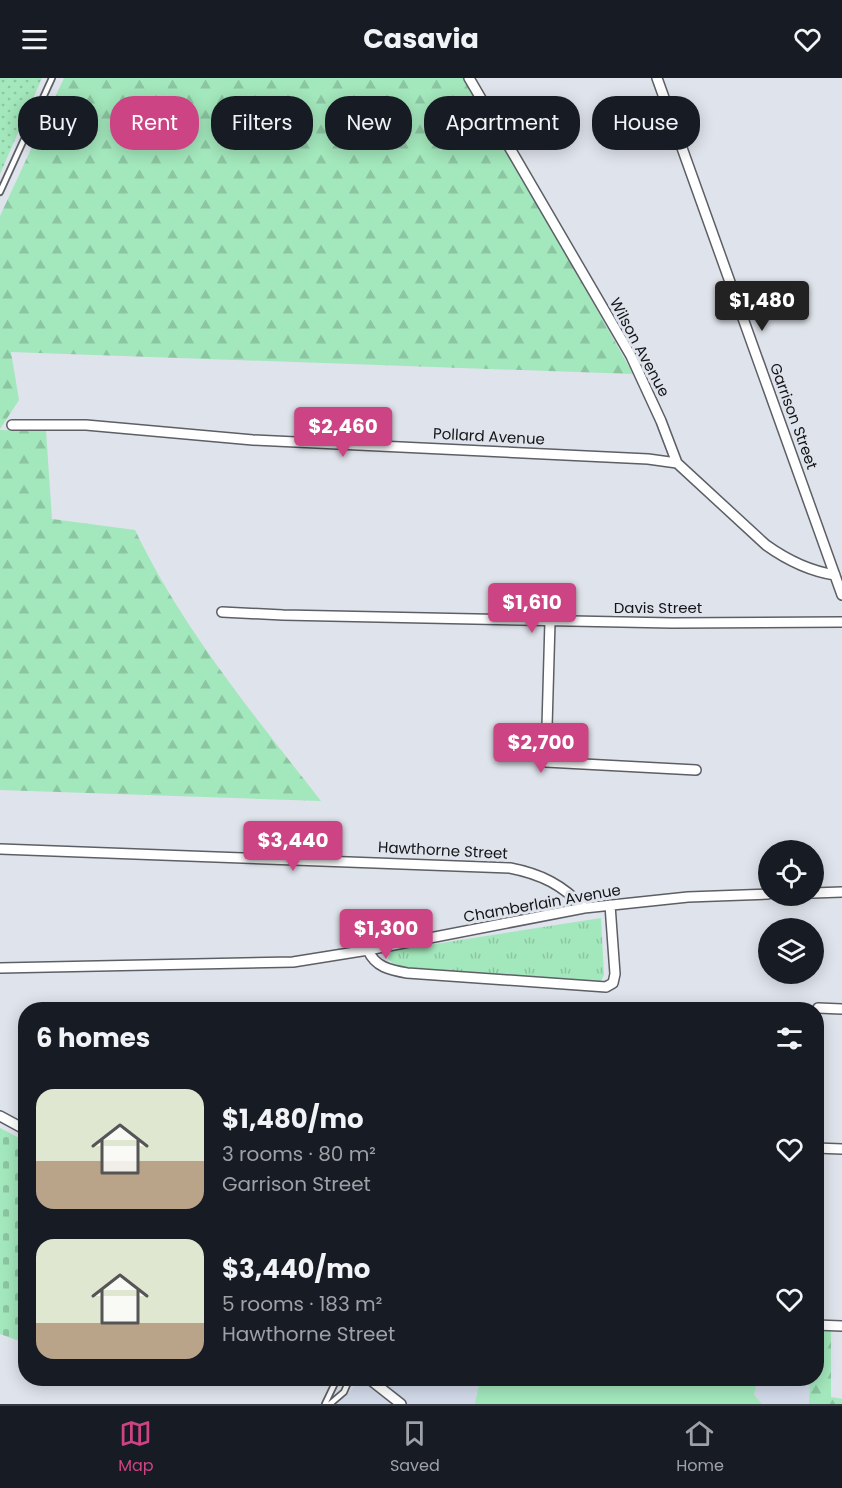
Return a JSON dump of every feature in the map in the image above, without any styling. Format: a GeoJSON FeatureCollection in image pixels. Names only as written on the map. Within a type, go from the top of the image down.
{"type":"FeatureCollection","features":[{"type":"Feature","properties":{"kind":"street","name":"Wilson Avenue"},"geometry":{"type":"LineString","coordinates":[[469,78],[630,356],[661,421],[677,463],[766,545],[816,572],[835,575]]}},
{"type":"Feature","properties":{"kind":"street","name":"Garrison Street"},"geometry":{"type":"LineString","coordinates":[[657,78],[842,595]]}},
{"type":"Feature","properties":{"kind":"street","name":"Pollard Avenue"},"geometry":{"type":"LineString","coordinates":[[12,425],[86,425],[253,440],[648,459],[677,463]]}},
{"type":"Feature","properties":{"kind":"street","name":"Davis Street"},"geometry":{"type":"LineString","coordinates":[[222,612],[550,621],[842,622]]}},
{"type":"Feature","properties":{"kind":"street"},"geometry":{"type":"LineString","coordinates":[[550,621],[546,762],[696,770]]}},
{"type":"Feature","properties":{"kind":"street","name":"Hawthorne Street"},"geometry":{"type":"LineString","coordinates":[[0,849],[510,868],[546,878],[573,896],[585,908]]}},
{"type":"Feature","properties":{"kind":"street"},"geometry":{"type":"LineString","coordinates":[[824,893],[842,892]]}},
{"type":"Feature","properties":{"kind":"street","name":"Chamberlain Avenue"},"geometry":{"type":"LineString","coordinates":[[0,968],[293,962],[368,950],[585,908],[688,897],[758,894]]}},
{"type":"Feature","properties":{"kind":"street"},"geometry":{"type":"LineString","coordinates":[[368,950],[371,958],[378,964],[390,970],[407,973],[606,987],[613,983],[615,974],[610,905]]}},
{"type":"Feature","properties":{"kind":"street"},"geometry":{"type":"LineString","coordinates":[[824,1008],[842,1010]]}},
{"type":"Feature","properties":{"kind":"street"},"geometry":{"type":"LineString","coordinates":[[0,1116],[18,1125]]}},
{"type":"Feature","properties":{"kind":"street"},"geometry":{"type":"LineString","coordinates":[[824,1148],[842,1149]]}},
{"type":"Feature","properties":{"kind":"street"},"geometry":{"type":"LineString","coordinates":[[824,1325],[842,1326]]}},
{"type":"Feature","properties":{"kind":"street"},"geometry":{"type":"LineString","coordinates":[[379,1386],[401,1404]]}},
{"type":"Feature","properties":{"kind":"lane"},"geometry":{"type":"LineString","coordinates":[[0,192],[52,78]]}},
{"type":"Feature","properties":{"kind":"lane"},"geometry":{"type":"LineString","coordinates":[[325,1404],[333,1386]]}},
{"type":"Feature","properties":{"kind":"lane"},"geometry":{"type":"LineString","coordinates":[[330,1404],[344,1392],[347,1386]]}},
{"type":"Feature","properties":{"kind":"shaded area"},"geometry":{"type":"Polygon","coordinates":[[[831,1329],[831,1397],[842,1399],[842,1404],[337,1404],[355,1386],[824,1386],[824,1352],[831,1329]]]}},
{"type":"Feature","properties":{"kind":"green space"},"geometry":{"type":"Polygon","coordinates":[[[0,78],[42,78],[34,96],[18,96],[18,133],[0,174],[0,78]]]}},
{"type":"Feature","properties":{"kind":"green space"},"geometry":{"type":"Polygon","coordinates":[[[64,78],[467,78],[477,96],[424,96],[424,150],[507,150],[633,374],[11,352],[19,400],[0,429],[0,216],[31,150],[98,150],[98,96],[56,96],[64,78]]]}},
{"type":"Feature","properties":{"kind":"green space"},"geometry":{"type":"Polygon","coordinates":[[[0,430],[46,431],[52,519],[135,530],[154,567],[197,637],[245,704],[321,801],[0,790],[0,430]]]}},
{"type":"Feature","properties":{"kind":"green space"},"geometry":{"type":"Polygon","coordinates":[[[601,918],[604,975],[598,982],[410,969],[394,964],[388,959],[390,951],[601,918]]]}},
{"type":"Feature","properties":{"kind":"green space"},"geometry":{"type":"Polygon","coordinates":[[[0,1128],[18,1137],[18,1340],[0,1334],[0,1128]]]}},
{"type":"Feature","properties":{"kind":"green space"},"geometry":{"type":"Polygon","coordinates":[[[824,1329],[831,1329],[831,1397],[842,1399],[842,1404],[809,1404],[810,1386],[824,1386],[824,1329]]]}},
{"type":"Feature","properties":{"kind":"green space"},"geometry":{"type":"Polygon","coordinates":[[[479,1386],[756,1386],[754,1395],[762,1404],[475,1404],[479,1386]]]}}]}
